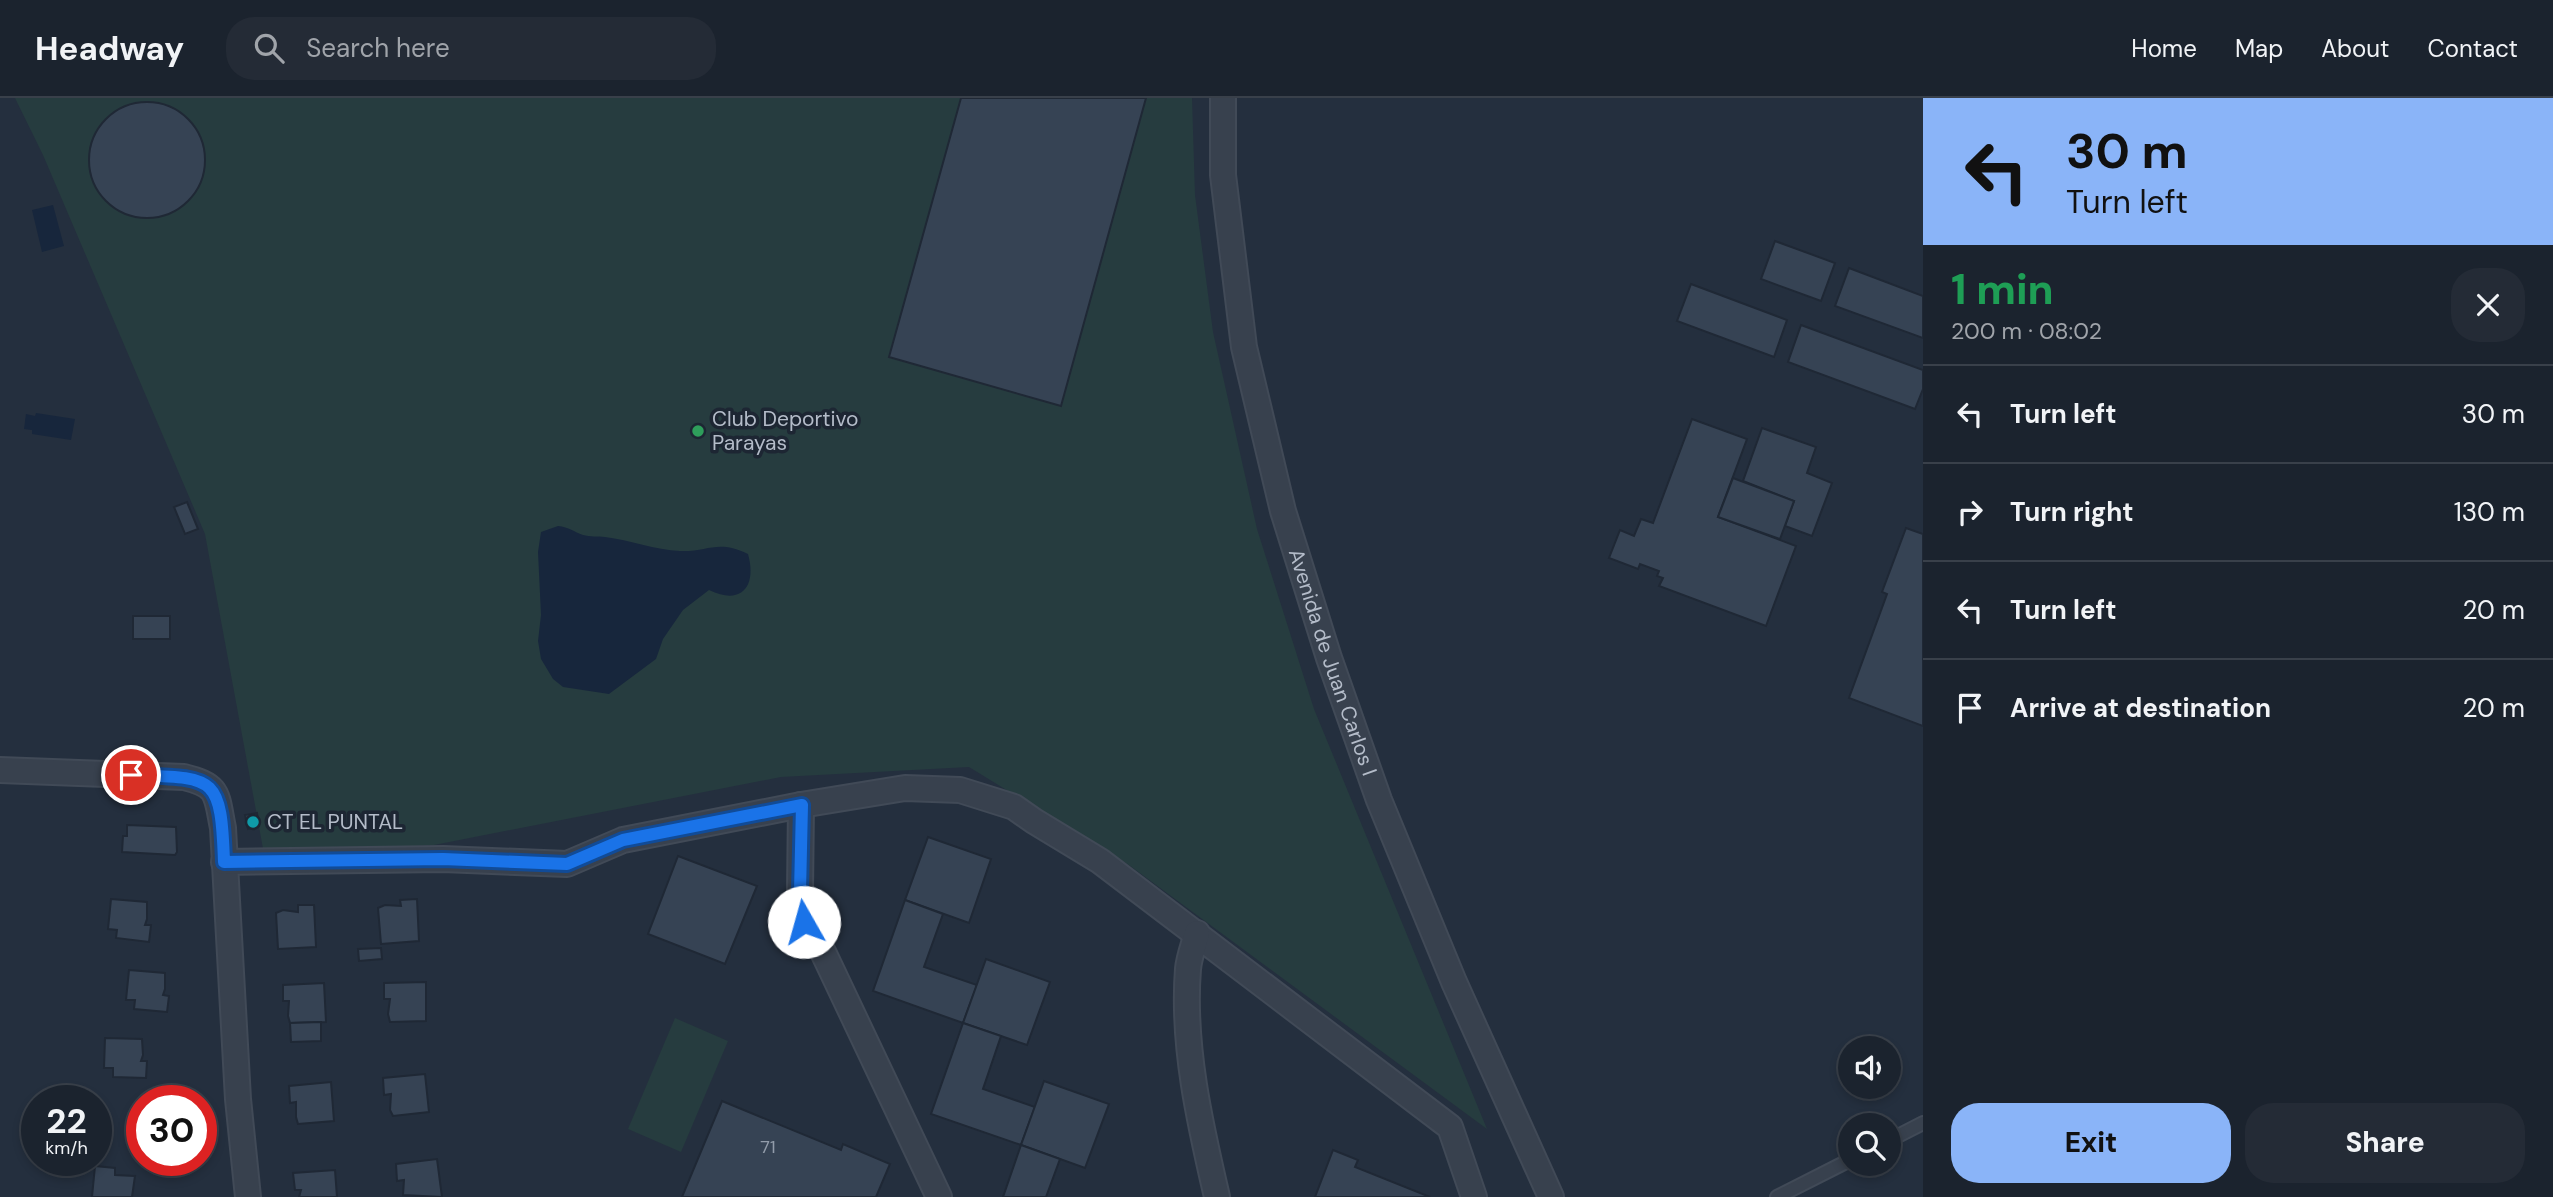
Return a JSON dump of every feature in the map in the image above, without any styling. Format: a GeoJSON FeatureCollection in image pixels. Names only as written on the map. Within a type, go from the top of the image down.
{"type":"FeatureCollection","features":[{"type":"Feature","properties":{"kind":"street","name":"Avenida de Juan Carlos I"},"geometry":{"type":"LineString","coordinates":[[1223,98],[1223,175],[1244,346],[1283,512],[1329,658],[1380,800],[1454,982],[1551,1197]]}},
{"type":"Feature","properties":{"kind":"street"},"geometry":{"type":"LineString","coordinates":[[0,770],[184,777],[206,782],[216,794],[223,828],[238,1099],[248,1197]]}},
{"type":"Feature","properties":{"kind":"street"},"geometry":{"type":"LineString","coordinates":[[224,862],[443,859],[567,864],[623,840],[802,805],[905,788],[960,790],[1014,807],[1066,839],[1197,933],[1450,1127],[1474,1197]]}},
{"type":"Feature","properties":{"kind":"street"},"geometry":{"type":"LineString","coordinates":[[802,805],[800,892],[804,922],[823,952],[939,1197]]}},
{"type":"Feature","properties":{"kind":"street"},"geometry":{"type":"LineString","coordinates":[[1197,933],[1188,967],[1187,1016],[1204,1136],[1217,1197]]}},
{"type":"Feature","properties":{"kind":"lane"},"geometry":{"type":"LineString","coordinates":[[1901,1134],[1923,1123]]}},
{"type":"Feature","properties":{"kind":"lane"},"geometry":{"type":"LineString","coordinates":[[1777,1197],[1838,1166]]}},
{"type":"Feature","properties":{"kind":"green space","name":"Club Deportivo Parayas"},"geometry":{"type":"Polygon","coordinates":[[[15,98],[1192,98],[1195,195],[1213,332],[1257,529],[1314,709],[1487,1129],[1129,865],[969,767],[781,777],[434,845],[264,854],[205,534],[43,155],[15,98]]]}},
{"type":"Feature","properties":{"kind":"green space"},"geometry":{"type":"Polygon","coordinates":[[[675,1018],[728,1041],[681,1152],[628,1129],[675,1018]]]}},
{"type":"Feature","properties":{"kind":"water"},"geometry":{"type":"Polygon","coordinates":[[[53,205],[64,246],[42,252],[32,210],[53,205]]]}},
{"type":"Feature","properties":{"kind":"water"},"geometry":{"type":"Polygon","coordinates":[[[36,413],[75,419],[71,440],[32,434],[32,430],[24,429],[26,414],[35,416],[36,413]]]}},
{"type":"Feature","properties":{"kind":"water"},"geometry":{"type":"Polygon","coordinates":[[[558,526],[586,536],[614,538],[671,550],[728,547],[748,554],[748,584],[738,594],[730,596],[709,590],[683,610],[663,639],[656,659],[609,694],[563,687],[553,679],[541,659],[538,641],[541,615],[538,552],[541,532],[558,526]]]}},
{"type":"Feature","properties":{"kind":"building"},"geometry":{"type":"Polygon","coordinates":[[[961,98],[1146,98],[1061,406],[889,357],[961,98]]]}},
{"type":"Feature","properties":{"kind":"building"},"geometry":{"type":"Polygon","coordinates":[[[147,102],[169,106],[188,119],[201,138],[205,160],[201,182],[188,201],[169,214],[147,218],[125,214],[106,201],[93,182],[89,160],[93,138],[106,119],[125,106],[147,102]]]}},
{"type":"Feature","properties":{"kind":"building"},"geometry":{"type":"Polygon","coordinates":[[[1775,241],[1835,263],[1821,301],[1761,279],[1775,241]]]}},
{"type":"Feature","properties":{"kind":"building"},"geometry":{"type":"Polygon","coordinates":[[[1849,268],[1923,296],[1923,338],[1835,306],[1849,268]]]}},
{"type":"Feature","properties":{"kind":"building"},"geometry":{"type":"Polygon","coordinates":[[[1691,284],[1787,320],[1774,357],[1677,321],[1691,284]]]}},
{"type":"Feature","properties":{"kind":"building"},"geometry":{"type":"Polygon","coordinates":[[[1801,325],[1923,370],[1923,389],[1915,409],[1788,362],[1801,325]]]}},
{"type":"Feature","properties":{"kind":"building"},"geometry":{"type":"Polygon","coordinates":[[[1692,419],[1747,439],[1718,517],[1796,546],[1766,626],[1659,586],[1663,578],[1657,576],[1659,571],[1640,564],[1638,569],[1609,558],[1620,530],[1634,536],[1641,519],[1653,523],[1692,419]]]}},
{"type":"Feature","properties":{"kind":"building"},"geometry":{"type":"Polygon","coordinates":[[[1762,428],[1816,447],[1807,473],[1832,483],[1812,536],[1785,526],[1794,501],[1743,481],[1762,428]]]}},
{"type":"Feature","properties":{"kind":"building"},"geometry":{"type":"Polygon","coordinates":[[[1733,478],[1794,501],[1780,539],[1718,517],[1733,478]]]}},
{"type":"Feature","properties":{"kind":"building"},"geometry":{"type":"Polygon","coordinates":[[[187,502],[198,529],[185,534],[174,507],[187,502]]]}},
{"type":"Feature","properties":{"kind":"building"},"geometry":{"type":"Polygon","coordinates":[[[1906,528],[1923,534],[1923,726],[1849,698],[1887,594],[1882,592],[1906,528]]]}},
{"type":"Feature","properties":{"kind":"building"},"geometry":{"type":"Polygon","coordinates":[[[133,616],[170,616],[170,639],[133,639],[133,616]]]}},
{"type":"Feature","properties":{"kind":"building","name":"CT EL PUNTAL"},"geometry":{"type":"Polygon","coordinates":[[[257,813],[259,826],[248,829],[245,815],[257,813]]]}},
{"type":"Feature","properties":{"kind":"building"},"geometry":{"type":"Polygon","coordinates":[[[127,825],[176,827],[177,852],[175,855],[122,852],[127,825]]]}},
{"type":"Feature","properties":{"kind":"building"},"geometry":{"type":"Polygon","coordinates":[[[928,837],[991,859],[969,923],[905,900],[928,837]]]}},
{"type":"Feature","properties":{"kind":"building"},"geometry":{"type":"Polygon","coordinates":[[[678,856],[757,886],[725,964],[648,934],[678,856]]]}},
{"type":"Feature","properties":{"kind":"building"},"geometry":{"type":"Polygon","coordinates":[[[111,899],[147,902],[145,925],[151,925],[149,942],[116,938],[117,930],[108,929],[111,899]]]}},
{"type":"Feature","properties":{"kind":"building"},"geometry":{"type":"Polygon","coordinates":[[[417,899],[419,941],[381,944],[378,908],[385,905],[401,906],[400,900],[417,899]]]}},
{"type":"Feature","properties":{"kind":"building"},"geometry":{"type":"Polygon","coordinates":[[[905,900],[943,914],[924,967],[977,985],[963,1023],[873,991],[905,900]]]}},
{"type":"Feature","properties":{"kind":"building"},"geometry":{"type":"Polygon","coordinates":[[[298,905],[314,905],[316,947],[278,949],[276,913],[283,910],[298,912],[298,905]]]}},
{"type":"Feature","properties":{"kind":"building"},"geometry":{"type":"Polygon","coordinates":[[[381,948],[382,959],[359,961],[358,949],[381,948]]]}},
{"type":"Feature","properties":{"kind":"building"},"geometry":{"type":"Polygon","coordinates":[[[986,959],[1050,982],[1027,1045],[963,1023],[986,959]]]}},
{"type":"Feature","properties":{"kind":"building"},"geometry":{"type":"Polygon","coordinates":[[[129,970],[165,973],[163,995],[169,996],[167,1012],[134,1009],[135,1000],[126,1000],[129,970]]]}},
{"type":"Feature","properties":{"kind":"building"},"geometry":{"type":"Polygon","coordinates":[[[426,982],[426,1021],[390,1022],[390,999],[384,999],[384,983],[426,982]]]}},
{"type":"Feature","properties":{"kind":"building"},"geometry":{"type":"Polygon","coordinates":[[[324,983],[326,1022],[290,1023],[289,1001],[283,1001],[283,985],[324,983]]]}},
{"type":"Feature","properties":{"kind":"building"},"geometry":{"type":"Polygon","coordinates":[[[321,1022],[321,1041],[291,1042],[290,1023],[321,1022]]]}},
{"type":"Feature","properties":{"kind":"building"},"geometry":{"type":"Polygon","coordinates":[[[963,1023],[1001,1036],[983,1089],[1035,1107],[1021,1145],[931,1114],[963,1023]]]}},
{"type":"Feature","properties":{"kind":"building"},"geometry":{"type":"Polygon","coordinates":[[[105,1038],[142,1039],[141,1061],[147,1061],[146,1078],[113,1077],[113,1068],[104,1068],[105,1038]]]}},
{"type":"Feature","properties":{"kind":"building"},"geometry":{"type":"Polygon","coordinates":[[[425,1074],[429,1112],[393,1116],[390,1110],[391,1094],[384,1095],[383,1078],[425,1074]]]}},
{"type":"Feature","properties":{"kind":"building"},"geometry":{"type":"Polygon","coordinates":[[[1044,1081],[1109,1104],[1085,1168],[1021,1145],[1044,1081]]]}},
{"type":"Feature","properties":{"kind":"building"},"geometry":{"type":"Polygon","coordinates":[[[331,1082],[334,1121],[298,1124],[296,1102],[290,1103],[289,1086],[331,1082]]]}},
{"type":"Feature","properties":{"kind":"building"},"geometry":{"type":"Polygon","coordinates":[[[722,1101],[841,1150],[843,1144],[890,1164],[876,1197],[682,1197],[722,1101]]]}},
{"type":"Feature","properties":{"kind":"building"},"geometry":{"type":"Polygon","coordinates":[[[1021,1145],[1060,1159],[1046,1197],[1003,1197],[1021,1145]]]}},
{"type":"Feature","properties":{"kind":"building"},"geometry":{"type":"Polygon","coordinates":[[[1333,1150],[1358,1160],[1355,1167],[1430,1197],[1315,1197],[1333,1150]]]}},
{"type":"Feature","properties":{"kind":"building"},"geometry":{"type":"Polygon","coordinates":[[[437,1159],[442,1197],[403,1195],[404,1180],[397,1181],[396,1164],[437,1159]]]}},
{"type":"Feature","properties":{"kind":"building"},"geometry":{"type":"Polygon","coordinates":[[[112,1168],[115,1168],[115,1175],[135,1176],[132,1197],[92,1197],[94,1176],[112,1176],[112,1168]]]}},
{"type":"Feature","properties":{"kind":"building"},"geometry":{"type":"Polygon","coordinates":[[[335,1170],[337,1197],[299,1197],[301,1190],[295,1190],[293,1173],[335,1170]]]}},
{"type":"Feature","properties":{"kind":"place","name":"Club Deportivo Parayas"},"geometry":{"type":"Point","coordinates":[698,431]}},
{"type":"Feature","properties":{"kind":"place","name":"CT EL PUNTAL"},"geometry":{"type":"Point","coordinates":[253,822]}},
{"type":"Feature","properties":{"kind":"route"},"geometry":{"type":"LineString","coordinates":[[131,775],[184,777],[206,782],[216,794],[223,828],[224,862],[443,859],[567,864],[623,840],[802,805],[800,892],[804,922]]}}]}
